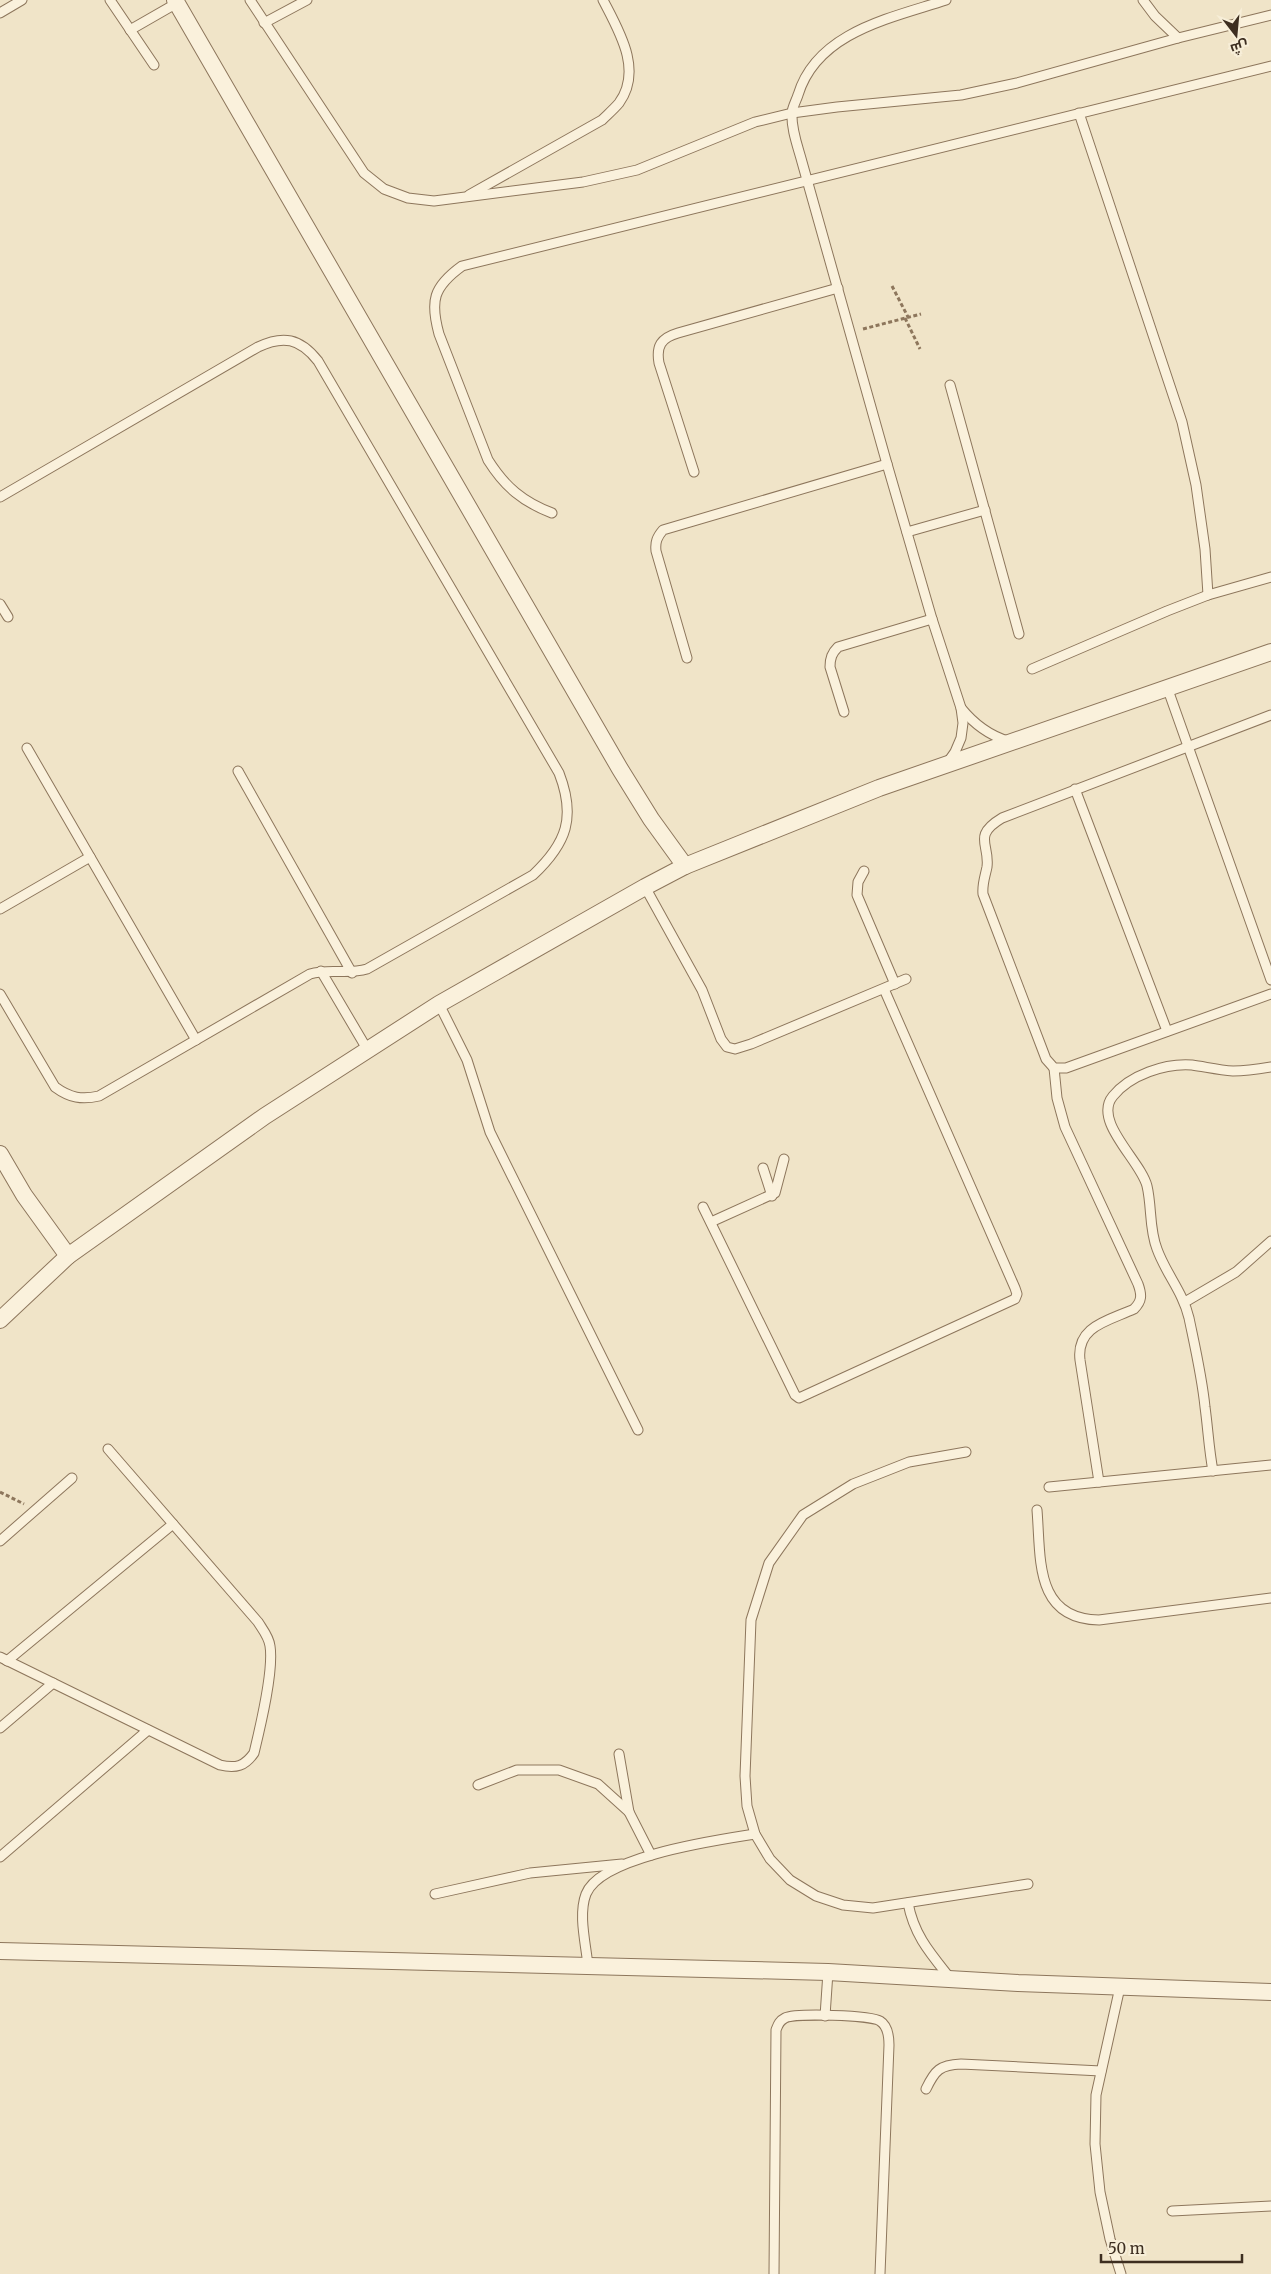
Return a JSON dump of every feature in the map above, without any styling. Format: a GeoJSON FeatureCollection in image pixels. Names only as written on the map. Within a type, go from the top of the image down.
{"type":"FeatureCollection","features":[{"type":"Feature","properties":{"kind":"street"},"geometry":{"type":"LineString","coordinates":[[176,1],[620,769],[651,819],[685,866]]}},
{"type":"Feature","properties":{"kind":"street"},"geometry":{"type":"LineString","coordinates":[[0,1320],[68,1256],[265,1116],[439,1004],[645,887],[685,866],[781,826],[945,764],[1271,652]]}},
{"type":"Feature","properties":{"kind":"street"},"geometry":{"type":"LineString","coordinates":[[0,1154],[24,1195],[68,1256]]}},
{"type":"Feature","properties":{"kind":"street"},"geometry":{"type":"LineString","coordinates":[[0,1951],[828,1972],[1120,1987],[1271,1992]]}},
{"type":"Feature","properties":{"kind":"lane"},"geometry":{"type":"LineString","coordinates":[[0,13],[22,0]]}},
{"type":"Feature","properties":{"kind":"lane"},"geometry":{"type":"LineString","coordinates":[[110,0],[154,66]]}},
{"type":"Feature","properties":{"kind":"lane"},"geometry":{"type":"LineString","coordinates":[[250,0],[364,173],[384,189],[408,198],[434,201],[583,182],[636,170],[746,125],[792,113],[837,106],[961,95],[1017,83],[1178,38],[1271,15]]}},
{"type":"Feature","properties":{"kind":"lane"},"geometry":{"type":"LineString","coordinates":[[264,22],[307,0]]}},
{"type":"Feature","properties":{"kind":"lane"},"geometry":{"type":"LineString","coordinates":[[463,198],[602,120],[619,102],[628,80],[628,56],[620,34],[603,0]]}},
{"type":"Feature","properties":{"kind":"lane"},"geometry":{"type":"LineString","coordinates":[[945,764],[955,752],[961,738],[963,723],[960,708],[887,464],[796,138],[792,113],[802,82],[821,55],[848,36],[878,22],[946,0]]}},
{"type":"Feature","properties":{"kind":"lane"},"geometry":{"type":"LineString","coordinates":[[1143,0],[1155,16],[1178,38]]}},
{"type":"Feature","properties":{"kind":"lane"},"geometry":{"type":"LineString","coordinates":[[130,30],[176,1]]}},
{"type":"Feature","properties":{"kind":"lane"},"geometry":{"type":"LineString","coordinates":[[552,514],[532,506],[514,494],[499,478],[488,460],[434,315],[436,295],[446,278],[462,266],[1271,66]]}},
{"type":"Feature","properties":{"kind":"lane"},"geometry":{"type":"LineString","coordinates":[[1079,113],[1182,422],[1196,485],[1205,549],[1208,595]]}},
{"type":"Feature","properties":{"kind":"lane"},"geometry":{"type":"LineString","coordinates":[[694,472],[659,363],[657,352],[660,342],[678,332],[838,288]]}},
{"type":"Feature","properties":{"kind":"lane"},"geometry":{"type":"LineString","coordinates":[[0,497],[270,341],[284,340],[297,342],[309,350],[318,361],[559,773],[567,794],[567,818],[562,840],[550,860],[533,875],[367,969],[352,973],[320,971],[310,974],[99,1096],[76,1098],[65,1094],[55,1087],[0,994]]}},
{"type":"Feature","properties":{"kind":"lane"},"geometry":{"type":"LineString","coordinates":[[950,384],[1019,634]]}},
{"type":"Feature","properties":{"kind":"lane"},"geometry":{"type":"LineString","coordinates":[[687,658],[656,551],[655,543],[663,530],[887,464]]}},
{"type":"Feature","properties":{"kind":"lane"},"geometry":{"type":"LineString","coordinates":[[907,532],[984,510]]}},
{"type":"Feature","properties":{"kind":"lane"},"geometry":{"type":"LineString","coordinates":[[1032,669],[1122,629],[1208,595],[1271,577]]}},
{"type":"Feature","properties":{"kind":"lane"},"geometry":{"type":"LineString","coordinates":[[0,604],[8,617]]}},
{"type":"Feature","properties":{"kind":"lane"},"geometry":{"type":"LineString","coordinates":[[844,712],[830,667],[830,659],[833,652],[846,645],[932,619]]}},
{"type":"Feature","properties":{"kind":"lane"},"geometry":{"type":"LineString","coordinates":[[1167,688],[1186,746],[1271,980]]}},
{"type":"Feature","properties":{"kind":"lane"},"geometry":{"type":"LineString","coordinates":[[960,708],[983,730],[998,738],[1013,742]]}},
{"type":"Feature","properties":{"kind":"lane"},"geometry":{"type":"LineString","coordinates":[[1100,1482],[1079,1344],[1089,1330],[1134,1309],[1142,1298],[1138,1284],[1065,1126],[1057,1098],[1054,1068],[1046,1059],[983,894],[982,884],[987,866],[983,841],[986,831],[993,823],[1002,818],[1186,746],[1271,716]]}},
{"type":"Feature","properties":{"kind":"lane"},"geometry":{"type":"LineString","coordinates":[[27,748],[196,1040]]}},
{"type":"Feature","properties":{"kind":"lane"},"geometry":{"type":"LineString","coordinates":[[238,771],[352,973]]}},
{"type":"Feature","properties":{"kind":"lane"},"geometry":{"type":"LineString","coordinates":[[1075,789],[1167,1031]]}},
{"type":"Feature","properties":{"kind":"lane"},"geometry":{"type":"LineString","coordinates":[[0,909],[90,858]]}},
{"type":"Feature","properties":{"kind":"lane"},"geometry":{"type":"LineString","coordinates":[[864,871],[858,882],[858,895],[895,984]]}},
{"type":"Feature","properties":{"kind":"lane"},"geometry":{"type":"LineString","coordinates":[[645,887],[702,990],[721,1039],[727,1047],[735,1049],[751,1044],[906,979]]}},
{"type":"Feature","properties":{"kind":"lane"},"geometry":{"type":"LineString","coordinates":[[320,971],[367,1049]]}},
{"type":"Feature","properties":{"kind":"lane"},"geometry":{"type":"LineString","coordinates":[[703,1207],[795,1395],[799,1398],[1015,1299],[1017,1294],[884,989]]}},
{"type":"Feature","properties":{"kind":"lane"},"geometry":{"type":"LineString","coordinates":[[1054,1068],[1066,1068],[1271,994]]}},
{"type":"Feature","properties":{"kind":"lane"},"geometry":{"type":"LineString","coordinates":[[439,1004],[465,1054],[490,1132],[638,1430]]}},
{"type":"Feature","properties":{"kind":"lane"},"geometry":{"type":"LineString","coordinates":[[1213,1471],[1202,1384],[1185,1302],[1157,1249],[1152,1234],[1150,1198],[1146,1182],[1140,1168],[1109,1123],[1108,1110],[1111,1098],[1130,1082],[1163,1068],[1192,1065],[1234,1071],[1271,1067]]}},
{"type":"Feature","properties":{"kind":"lane"},"geometry":{"type":"LineString","coordinates":[[711,1222],[772,1196],[778,1190],[784,1159]]}},
{"type":"Feature","properties":{"kind":"lane"},"geometry":{"type":"LineString","coordinates":[[763,1168],[772,1196]]}},
{"type":"Feature","properties":{"kind":"lane"},"geometry":{"type":"LineString","coordinates":[[1185,1302],[1236,1272],[1271,1241]]}},
{"type":"Feature","properties":{"kind":"lane"},"geometry":{"type":"LineString","coordinates":[[108,1448],[174,1524],[258,1622],[270,1644],[270,1669],[254,1753],[248,1761],[240,1766],[220,1765],[4,1659],[174,1524]]}},
{"type":"Feature","properties":{"kind":"lane"},"geometry":{"type":"LineString","coordinates":[[966,1452],[909,1462],[853,1484],[803,1514],[769,1564],[751,1620],[745,1776],[748,1806],[755,1834],[770,1859],[790,1880],[816,1896],[843,1906],[873,1908],[1028,1884]]}},
{"type":"Feature","properties":{"kind":"lane"},"geometry":{"type":"LineString","coordinates":[[1049,1487],[1271,1465]]}},
{"type":"Feature","properties":{"kind":"lane"},"geometry":{"type":"LineString","coordinates":[[0,1541],[72,1478]]}},
{"type":"Feature","properties":{"kind":"lane"},"geometry":{"type":"LineString","coordinates":[[1037,1510],[1046,1590],[1055,1604],[1067,1614],[1082,1620],[1099,1620],[1271,1598]]}},
{"type":"Feature","properties":{"kind":"lane"},"geometry":{"type":"LineString","coordinates":[[0,1728],[53,1683]]}},
{"type":"Feature","properties":{"kind":"lane"},"geometry":{"type":"LineString","coordinates":[[0,1857],[148,1730]]}},
{"type":"Feature","properties":{"kind":"lane"},"geometry":{"type":"LineString","coordinates":[[619,1754],[629,1812],[652,1855]]}},
{"type":"Feature","properties":{"kind":"lane"},"geometry":{"type":"LineString","coordinates":[[478,1785],[517,1770],[559,1770],[598,1784],[629,1812]]}},
{"type":"Feature","properties":{"kind":"lane"},"geometry":{"type":"LineString","coordinates":[[588,1966],[582,1907],[587,1892],[604,1874],[652,1855],[701,1843],[755,1834]]}},
{"type":"Feature","properties":{"kind":"lane"},"geometry":{"type":"LineString","coordinates":[[435,1894],[530,1873],[579,1866],[627,1864]]}},
{"type":"Feature","properties":{"kind":"lane"},"geometry":{"type":"LineString","coordinates":[[908,1903],[912,1922],[920,1939],[950,1978]]}},
{"type":"Feature","properties":{"kind":"lane"},"geometry":{"type":"LineString","coordinates":[[825,2016],[828,1972]]}},
{"type":"Feature","properties":{"kind":"lane"},"geometry":{"type":"LineString","coordinates":[[1120,1987],[1096,2095],[1095,2144],[1100,2192],[1120,2274]]}},
{"type":"Feature","properties":{"kind":"lane"},"geometry":{"type":"LineString","coordinates":[[774,2274],[776,2030],[779,2023],[785,2018],[803,2015],[872,2017],[884,2024],[889,2038],[880,2274]]}},
{"type":"Feature","properties":{"kind":"lane"},"geometry":{"type":"LineString","coordinates":[[926,2089],[938,2070],[946,2065],[961,2064],[1101,2072]]}},
{"type":"Feature","properties":{"kind":"lane"},"geometry":{"type":"LineString","coordinates":[[1172,2211],[1271,2206]]}},
{"type":"Feature","properties":{"kind":"path"},"geometry":{"type":"LineString","coordinates":[[892,286],[920,349]]}},
{"type":"Feature","properties":{"kind":"path"},"geometry":{"type":"LineString","coordinates":[[851,333],[921,314]]}},
{"type":"Feature","properties":{"kind":"path"},"geometry":{"type":"LineString","coordinates":[[0,1492],[36,1510]]}}]}
